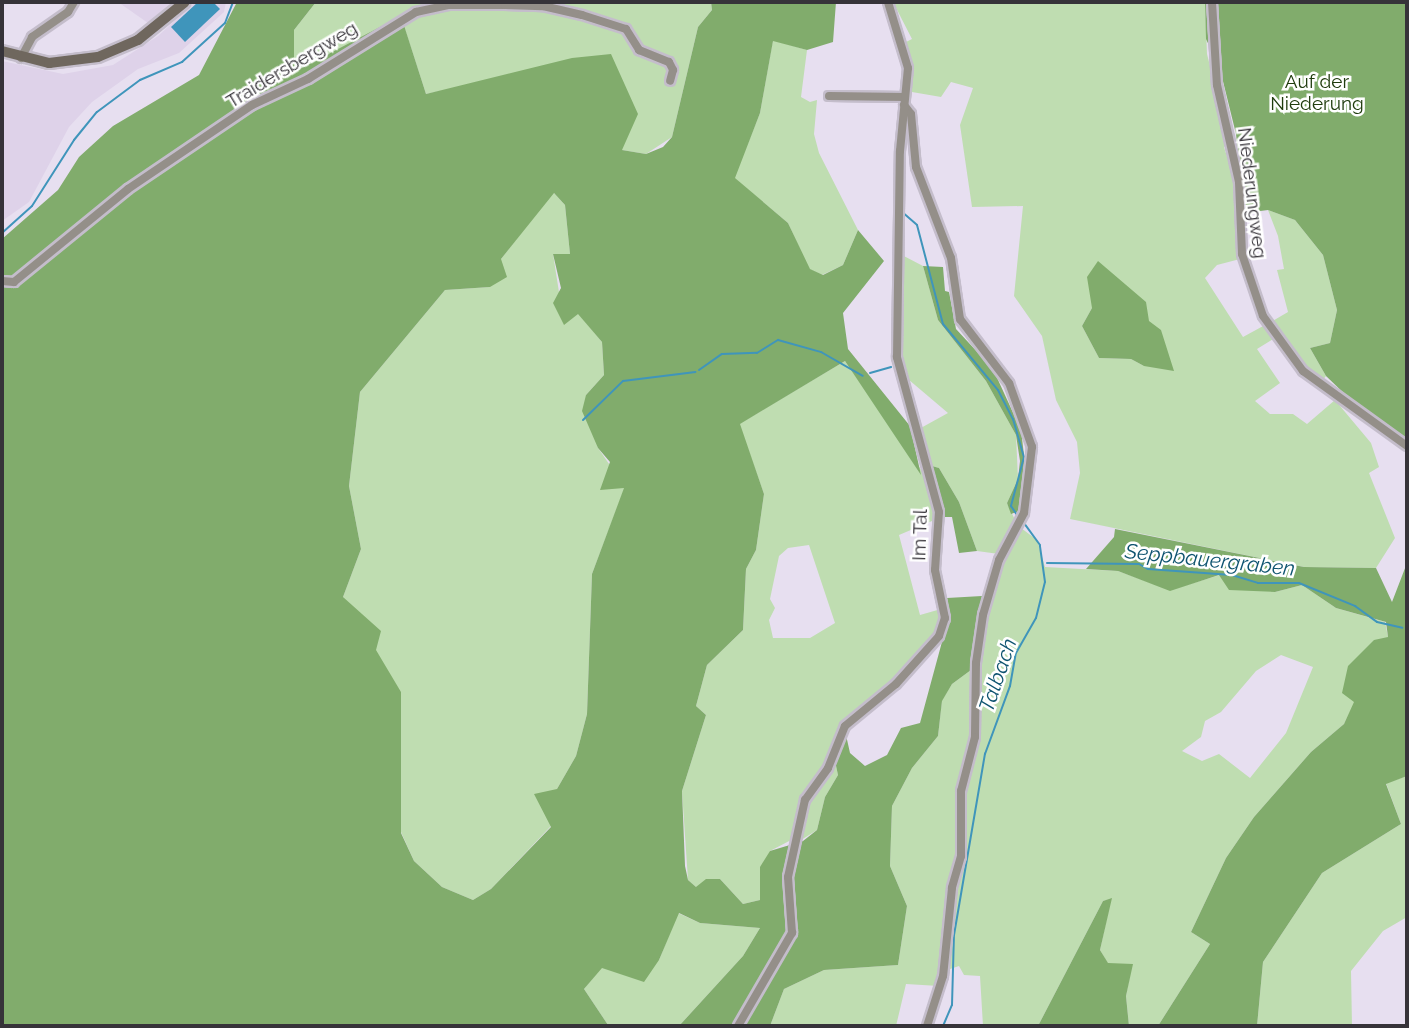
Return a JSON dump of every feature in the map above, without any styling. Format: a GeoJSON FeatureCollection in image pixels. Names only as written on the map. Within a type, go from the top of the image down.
{"type":"FeatureCollection","features":[{"type":"Feature","properties":{"kind":"main road"},"geometry":{"type":"LineString","coordinates":[[2,51],[21,58],[71,62],[115,52],[138,40],[185,2]]}},
{"type":"Feature","properties":{"kind":"street"},"geometry":{"type":"LineString","coordinates":[[21,58],[32,37],[68,12],[74,2]]}},
{"type":"Feature","properties":{"kind":"street","name":"Im Tal"},"geometry":{"type":"LineString","coordinates":[[738,1026],[792,933],[788,877],[805,800],[828,768],[845,726],[896,684],[939,635],[945,618],[935,570],[937,502],[897,357],[908,68],[888,2]]}},
{"type":"Feature","properties":{"kind":"street","name":"Niederungweg"},"geometry":{"type":"LineString","coordinates":[[1212,2],[1217,85],[1238,182],[1242,254],[1263,316],[1303,371],[1407,446]]}},
{"type":"Feature","properties":{"kind":"street","name":"Traidersbergweg"},"geometry":{"type":"LineString","coordinates":[[2,281],[14,282],[57,250],[128,189],[252,105],[308,79],[416,12],[449,5],[505,5],[543,6],[582,15],[626,29],[639,50],[669,62],[670,81]]}},
{"type":"Feature","properties":{"kind":"street"},"geometry":{"type":"LineString","coordinates":[[828,96],[905,101]]}},
{"type":"Feature","properties":{"kind":"street","name":"Im Tal"},"geometry":{"type":"LineString","coordinates":[[905,101],[911,114],[916,167],[937,212],[951,258],[960,319],[1009,383],[1032,447],[1024,513],[999,560],[983,615],[976,663],[975,737],[961,791],[961,856],[952,888],[943,976],[927,1026]]}},
{"type":"Feature","properties":{"kind":"shaded area"},"geometry":{"type":"Polygon","coordinates":[[[118,2],[172,2],[148,23],[118,2]]]}},
{"type":"Feature","properties":{"kind":"shaded area"},"geometry":{"type":"Polygon","coordinates":[[[195,2],[226,2],[224,12],[179,53],[138,69],[92,102],[69,127],[29,202],[2,221],[2,61],[63,74],[113,65],[158,36],[195,2]]]}},
{"type":"Feature","properties":{"kind":"green space"},"geometry":{"type":"Polygon","coordinates":[[[237,2],[316,2],[294,30],[294,72],[401,16],[426,94],[572,58],[611,54],[638,114],[622,150],[646,154],[663,147],[672,137],[698,27],[712,10],[711,2],[836,2],[833,42],[807,50],[773,41],[760,113],[735,178],[788,223],[810,269],[823,275],[843,265],[858,230],[884,261],[843,313],[848,349],[910,426],[921,475],[845,361],[740,424],[764,494],[756,550],[746,569],[743,630],[707,665],[696,706],[706,715],[682,791],[685,866],[688,880],[696,887],[706,879],[720,879],[743,904],[760,900],[760,867],[770,851],[803,841],[817,830],[825,797],[838,775],[835,761],[846,735],[850,753],[865,766],[887,755],[901,728],[920,723],[949,616],[947,598],[982,596],[971,670],[952,684],[942,701],[938,736],[912,768],[892,806],[890,866],[907,906],[898,965],[824,970],[784,989],[770,1026],[679,1026],[743,956],[760,928],[700,923],[679,913],[659,960],[644,982],[602,968],[584,989],[608,1025],[604,1026],[2,1026],[2,239],[58,190],[79,157],[113,126],[199,75],[237,2]],[[554,193],[501,259],[507,277],[490,287],[445,290],[360,392],[349,486],[361,549],[343,597],[381,631],[376,650],[401,692],[401,833],[414,861],[442,887],[473,900],[491,889],[551,827],[534,794],[557,789],[576,756],[587,714],[592,574],[624,488],[600,490],[610,462],[598,448],[582,411],[586,395],[604,375],[602,342],[578,314],[564,325],[553,303],[561,288],[553,254],[570,254],[565,205],[554,193]]]}},
{"type":"Feature","properties":{"kind":"green space"},"geometry":{"type":"Polygon","coordinates":[[[316,2],[711,2],[712,10],[698,27],[672,137],[646,154],[622,150],[484,82],[426,94],[401,17],[293,72],[294,30],[316,2]]]}},
{"type":"Feature","properties":{"kind":"green space"},"geometry":{"type":"Polygon","coordinates":[[[893,2],[1205,2],[1207,54],[1229,143],[1224,147],[1234,179],[1240,259],[1217,265],[1205,278],[1243,337],[1265,325],[1273,339],[1257,349],[1280,383],[1255,401],[1270,414],[1293,414],[1307,424],[1335,400],[1371,443],[1379,467],[1369,473],[1395,538],[1376,568],[1304,567],[1070,519],[1080,473],[1077,442],[1056,400],[1042,336],[1014,296],[1023,206],[972,207],[960,125],[973,88],[951,82],[941,97],[912,92],[904,43],[912,39],[893,2]],[[1092,308],[1082,326],[1099,358],[1131,359],[1144,366],[1092,308]]]}},
{"type":"Feature","properties":{"kind":"green space","name":"Auf der Niederung"},"geometry":{"type":"Polygon","coordinates":[[[1205,2],[1407,2],[1407,439],[1351,400],[1326,376],[1310,348],[1330,343],[1337,310],[1323,255],[1295,220],[1268,210],[1245,213],[1236,134],[1220,69],[1206,39],[1205,2]]]}},
{"type":"Feature","properties":{"kind":"green space"},"geometry":{"type":"Polygon","coordinates":[[[773,40],[807,50],[801,97],[810,102],[817,100],[814,134],[819,153],[858,230],[843,265],[822,275],[809,269],[788,223],[734,178],[760,113],[773,40]]]}},
{"type":"Feature","properties":{"kind":"green space"},"geometry":{"type":"Polygon","coordinates":[[[553,192],[565,205],[570,254],[553,254],[564,324],[578,313],[602,342],[604,375],[586,395],[598,448],[625,487],[592,574],[587,714],[576,756],[557,789],[551,826],[491,889],[473,900],[442,887],[414,861],[401,832],[401,693],[343,597],[361,549],[349,486],[360,392],[445,290],[490,287],[501,259],[553,192]]]}},
{"type":"Feature","properties":{"kind":"green space"},"geometry":{"type":"Polygon","coordinates":[[[1268,210],[1295,220],[1323,255],[1337,310],[1330,343],[1310,348],[1326,376],[1322,381],[1303,366],[1269,323],[1288,312],[1277,270],[1284,269],[1278,236],[1268,210]]]}},
{"type":"Feature","properties":{"kind":"green space"},"geometry":{"type":"Polygon","coordinates":[[[900,254],[923,266],[938,320],[986,381],[1016,435],[1018,479],[1007,503],[1016,522],[999,554],[977,551],[959,502],[939,468],[932,466],[919,429],[948,413],[902,374],[900,254]]]}},
{"type":"Feature","properties":{"kind":"green space"},"geometry":{"type":"Polygon","coordinates":[[[1098,261],[1146,302],[1149,321],[1161,330],[1174,371],[1144,366],[1131,359],[1099,358],[1082,326],[1092,308],[1087,277],[1098,261]]]}},
{"type":"Feature","properties":{"kind":"green space"},"geometry":{"type":"Polygon","coordinates":[[[923,266],[943,267],[945,291],[949,292],[956,329],[993,369],[1021,430],[1026,472],[1019,511],[1011,514],[1007,503],[1018,479],[1020,461],[1016,435],[986,381],[938,320],[923,266]]]}},
{"type":"Feature","properties":{"kind":"green space"},"geometry":{"type":"Polygon","coordinates":[[[845,361],[931,484],[936,511],[932,521],[899,535],[920,615],[941,609],[942,619],[938,632],[889,688],[840,729],[828,763],[800,807],[793,839],[770,851],[760,900],[743,904],[720,879],[697,888],[688,880],[682,791],[706,715],[696,706],[707,665],[743,630],[746,569],[756,550],[764,494],[739,424],[845,361]],[[809,545],[788,548],[779,556],[770,599],[775,608],[769,620],[773,638],[810,638],[835,623],[809,545]]]}},
{"type":"Feature","properties":{"kind":"green space"},"geometry":{"type":"Polygon","coordinates":[[[932,466],[939,468],[959,502],[977,551],[959,553],[952,517],[943,517],[932,466]]]}},
{"type":"Feature","properties":{"kind":"green space"},"geometry":{"type":"Polygon","coordinates":[[[1021,528],[1037,540],[1045,567],[1118,571],[1170,590],[1220,575],[1275,592],[1302,585],[1336,608],[1385,622],[1388,637],[1344,724],[1311,752],[1254,817],[1226,858],[1191,932],[1210,944],[1158,1026],[1129,1026],[1126,996],[1132,964],[1108,964],[1100,950],[1111,899],[1103,901],[1038,1026],[983,1026],[980,976],[964,975],[959,966],[947,970],[962,795],[973,759],[980,647],[1003,556],[1021,528]],[[1281,655],[1256,671],[1221,712],[1205,721],[1201,737],[1182,751],[1202,761],[1219,754],[1250,778],[1286,733],[1313,667],[1281,655]]]}},
{"type":"Feature","properties":{"kind":"green space"},"geometry":{"type":"Polygon","coordinates":[[[1115,529],[1304,567],[1376,568],[1392,602],[1407,563],[1407,776],[1386,784],[1401,824],[1322,873],[1263,962],[1257,1026],[1158,1026],[1210,944],[1191,932],[1226,858],[1254,817],[1311,752],[1344,724],[1354,702],[1342,693],[1348,666],[1374,640],[1388,637],[1386,622],[1336,608],[1302,585],[1275,592],[1229,590],[1219,575],[1170,591],[1118,571],[1086,569],[1114,537],[1115,529]]]}},
{"type":"Feature","properties":{"kind":"green space"},"geometry":{"type":"Polygon","coordinates":[[[971,670],[971,743],[957,798],[959,848],[939,986],[906,984],[896,1026],[770,1026],[784,989],[824,970],[898,965],[907,906],[890,866],[892,806],[912,768],[938,736],[942,700],[952,684],[971,670]]]}},
{"type":"Feature","properties":{"kind":"green space"},"geometry":{"type":"Polygon","coordinates":[[[835,761],[838,775],[825,797],[817,830],[798,842],[807,803],[835,761]]]}},
{"type":"Feature","properties":{"kind":"green space"},"geometry":{"type":"Polygon","coordinates":[[[1407,776],[1407,917],[1383,931],[1351,971],[1352,1026],[1257,1026],[1263,962],[1322,873],[1401,824],[1386,783],[1407,776]]]}},
{"type":"Feature","properties":{"kind":"green space"},"geometry":{"type":"Polygon","coordinates":[[[1112,898],[1100,950],[1108,963],[1133,964],[1126,996],[1129,1026],[1038,1026],[1103,901],[1112,898]]]}},
{"type":"Feature","properties":{"kind":"green space"},"geometry":{"type":"Polygon","coordinates":[[[678,913],[700,923],[760,928],[743,956],[679,1026],[604,1026],[608,1025],[584,989],[601,968],[659,960],[678,913]]]}},
{"type":"Feature","properties":{"kind":"water"},"geometry":{"type":"Polygon","coordinates":[[[198,2],[213,2],[220,9],[185,42],[171,27],[198,2]]]}},
{"type":"Feature","properties":{"kind":"waterway"},"geometry":{"type":"LineString","coordinates":[[2,233],[32,206],[74,140],[97,112],[140,80],[182,62],[225,23],[233,2]]}},
{"type":"Feature","properties":{"kind":"waterway","name":"Talbach"},"geometry":{"type":"LineString","coordinates":[[901,211],[917,225],[943,324],[998,390],[1013,419],[1024,457],[1011,506],[1019,518]]}},
{"type":"Feature","properties":{"kind":"waterway"},"geometry":{"type":"LineString","coordinates":[[699,370],[722,354],[757,353],[778,340],[821,352],[863,376]]}},
{"type":"Feature","properties":{"kind":"waterway"},"geometry":{"type":"LineString","coordinates":[[870,373],[891,367]]}},
{"type":"Feature","properties":{"kind":"waterway"},"geometry":{"type":"LineString","coordinates":[[583,420],[623,381],[695,372]]}},
{"type":"Feature","properties":{"kind":"waterway","name":"Talbach"},"geometry":{"type":"LineString","coordinates":[[943,1026],[952,1005],[954,935],[985,754],[1010,686],[1016,653],[1036,618],[1045,582],[1040,545],[1023,522]]}},
{"type":"Feature","properties":{"kind":"waterway","name":"Seppbauergraben"},"geometry":{"type":"LineString","coordinates":[[1047,563],[1139,564],[1148,569],[1232,575],[1258,583],[1299,583],[1355,606],[1377,622],[1402,628]]}}]}
